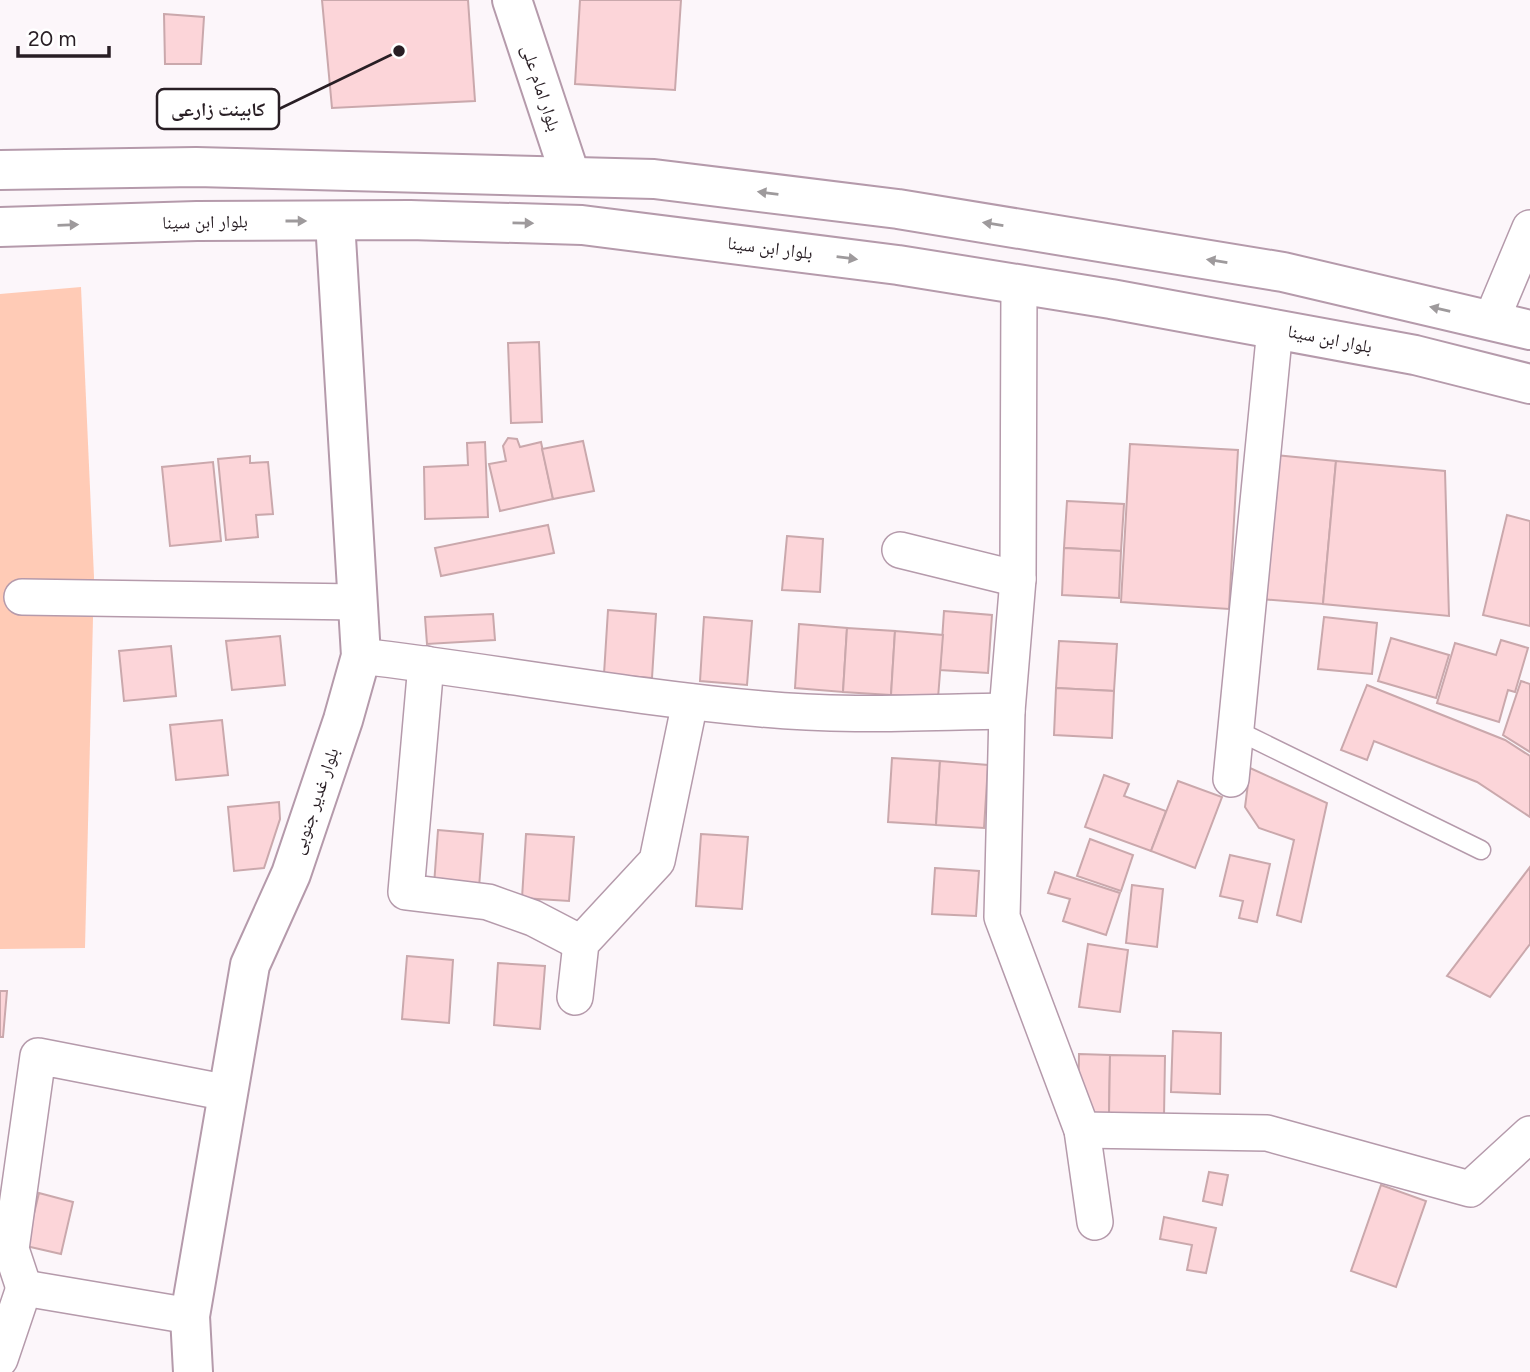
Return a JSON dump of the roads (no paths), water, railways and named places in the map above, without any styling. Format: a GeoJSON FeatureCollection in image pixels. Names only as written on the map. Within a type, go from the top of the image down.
{"type":"FeatureCollection","features":[{"type":"Feature","properties":{"kind":"main road","name":"بلوار امام علی"},"geometry":{"type":"LineString","coordinates":[[512,0],[570,175],[582,225]]}},
{"type":"Feature","properties":{"kind":"main road"},"geometry":{"type":"LineString","coordinates":[[0,170],[196,167],[654,179],[898,209],[1283,272],[1530,330]]}},
{"type":"Feature","properties":{"kind":"main road","name":"بلوار ابن سینا"},"geometry":{"type":"LineString","coordinates":[[0,227],[197,221],[582,225],[898,265],[1019,285],[1275,328],[1415,355],[1530,384]]}},
{"type":"Feature","properties":{"kind":"main road","name":"بلوار غدیر جنوبی"},"geometry":{"type":"LineString","coordinates":[[193,1372],[190,1317],[250,965],[291,874],[343,720],[361,656],[335,221]]}},
{"type":"Feature","properties":{"kind":"street"},"geometry":{"type":"LineString","coordinates":[[1490,321],[1530,228]]}},
{"type":"Feature","properties":{"kind":"street"},"geometry":{"type":"LineString","coordinates":[[1019,285],[1017,579],[1007,711],[1002,917],[1082,1130],[1095,1222]]}},
{"type":"Feature","properties":{"kind":"street"},"geometry":{"type":"LineString","coordinates":[[1231,779],[1275,328]]}},
{"type":"Feature","properties":{"kind":"street"},"geometry":{"type":"LineString","coordinates":[[900,550],[1017,579]]}},
{"type":"Feature","properties":{"kind":"street"},"geometry":{"type":"LineString","coordinates":[[22,597],[358,602]]}},
{"type":"Feature","properties":{"kind":"street"},"geometry":{"type":"LineString","coordinates":[[361,656],[690,702],[819,713],[1007,711]]}},
{"type":"Feature","properties":{"kind":"street"},"geometry":{"type":"LineString","coordinates":[[426,664],[406,892],[488,902],[533,918],[581,943]]}},
{"type":"Feature","properties":{"kind":"street"},"geometry":{"type":"LineString","coordinates":[[575,997],[581,943],[657,861],[690,702]]}},
{"type":"Feature","properties":{"kind":"street"},"geometry":{"type":"LineString","coordinates":[[0,1359],[24,1288],[6,1237],[38,1055],[228,1093]]}},
{"type":"Feature","properties":{"kind":"street"},"geometry":{"type":"LineString","coordinates":[[1082,1130],[1267,1133],[1470,1189],[1530,1134]]}},
{"type":"Feature","properties":{"kind":"street"},"geometry":{"type":"LineString","coordinates":[[24,1288],[190,1317]]}},
{"type":"Feature","properties":{"kind":"lane"},"geometry":{"type":"LineString","coordinates":[[1236,730],[1481,850]]}},
{"type":"Feature","properties":{"kind":"place","name":"کابینت زارعی"},"geometry":{"type":"Point","coordinates":[399,51]}}]}
